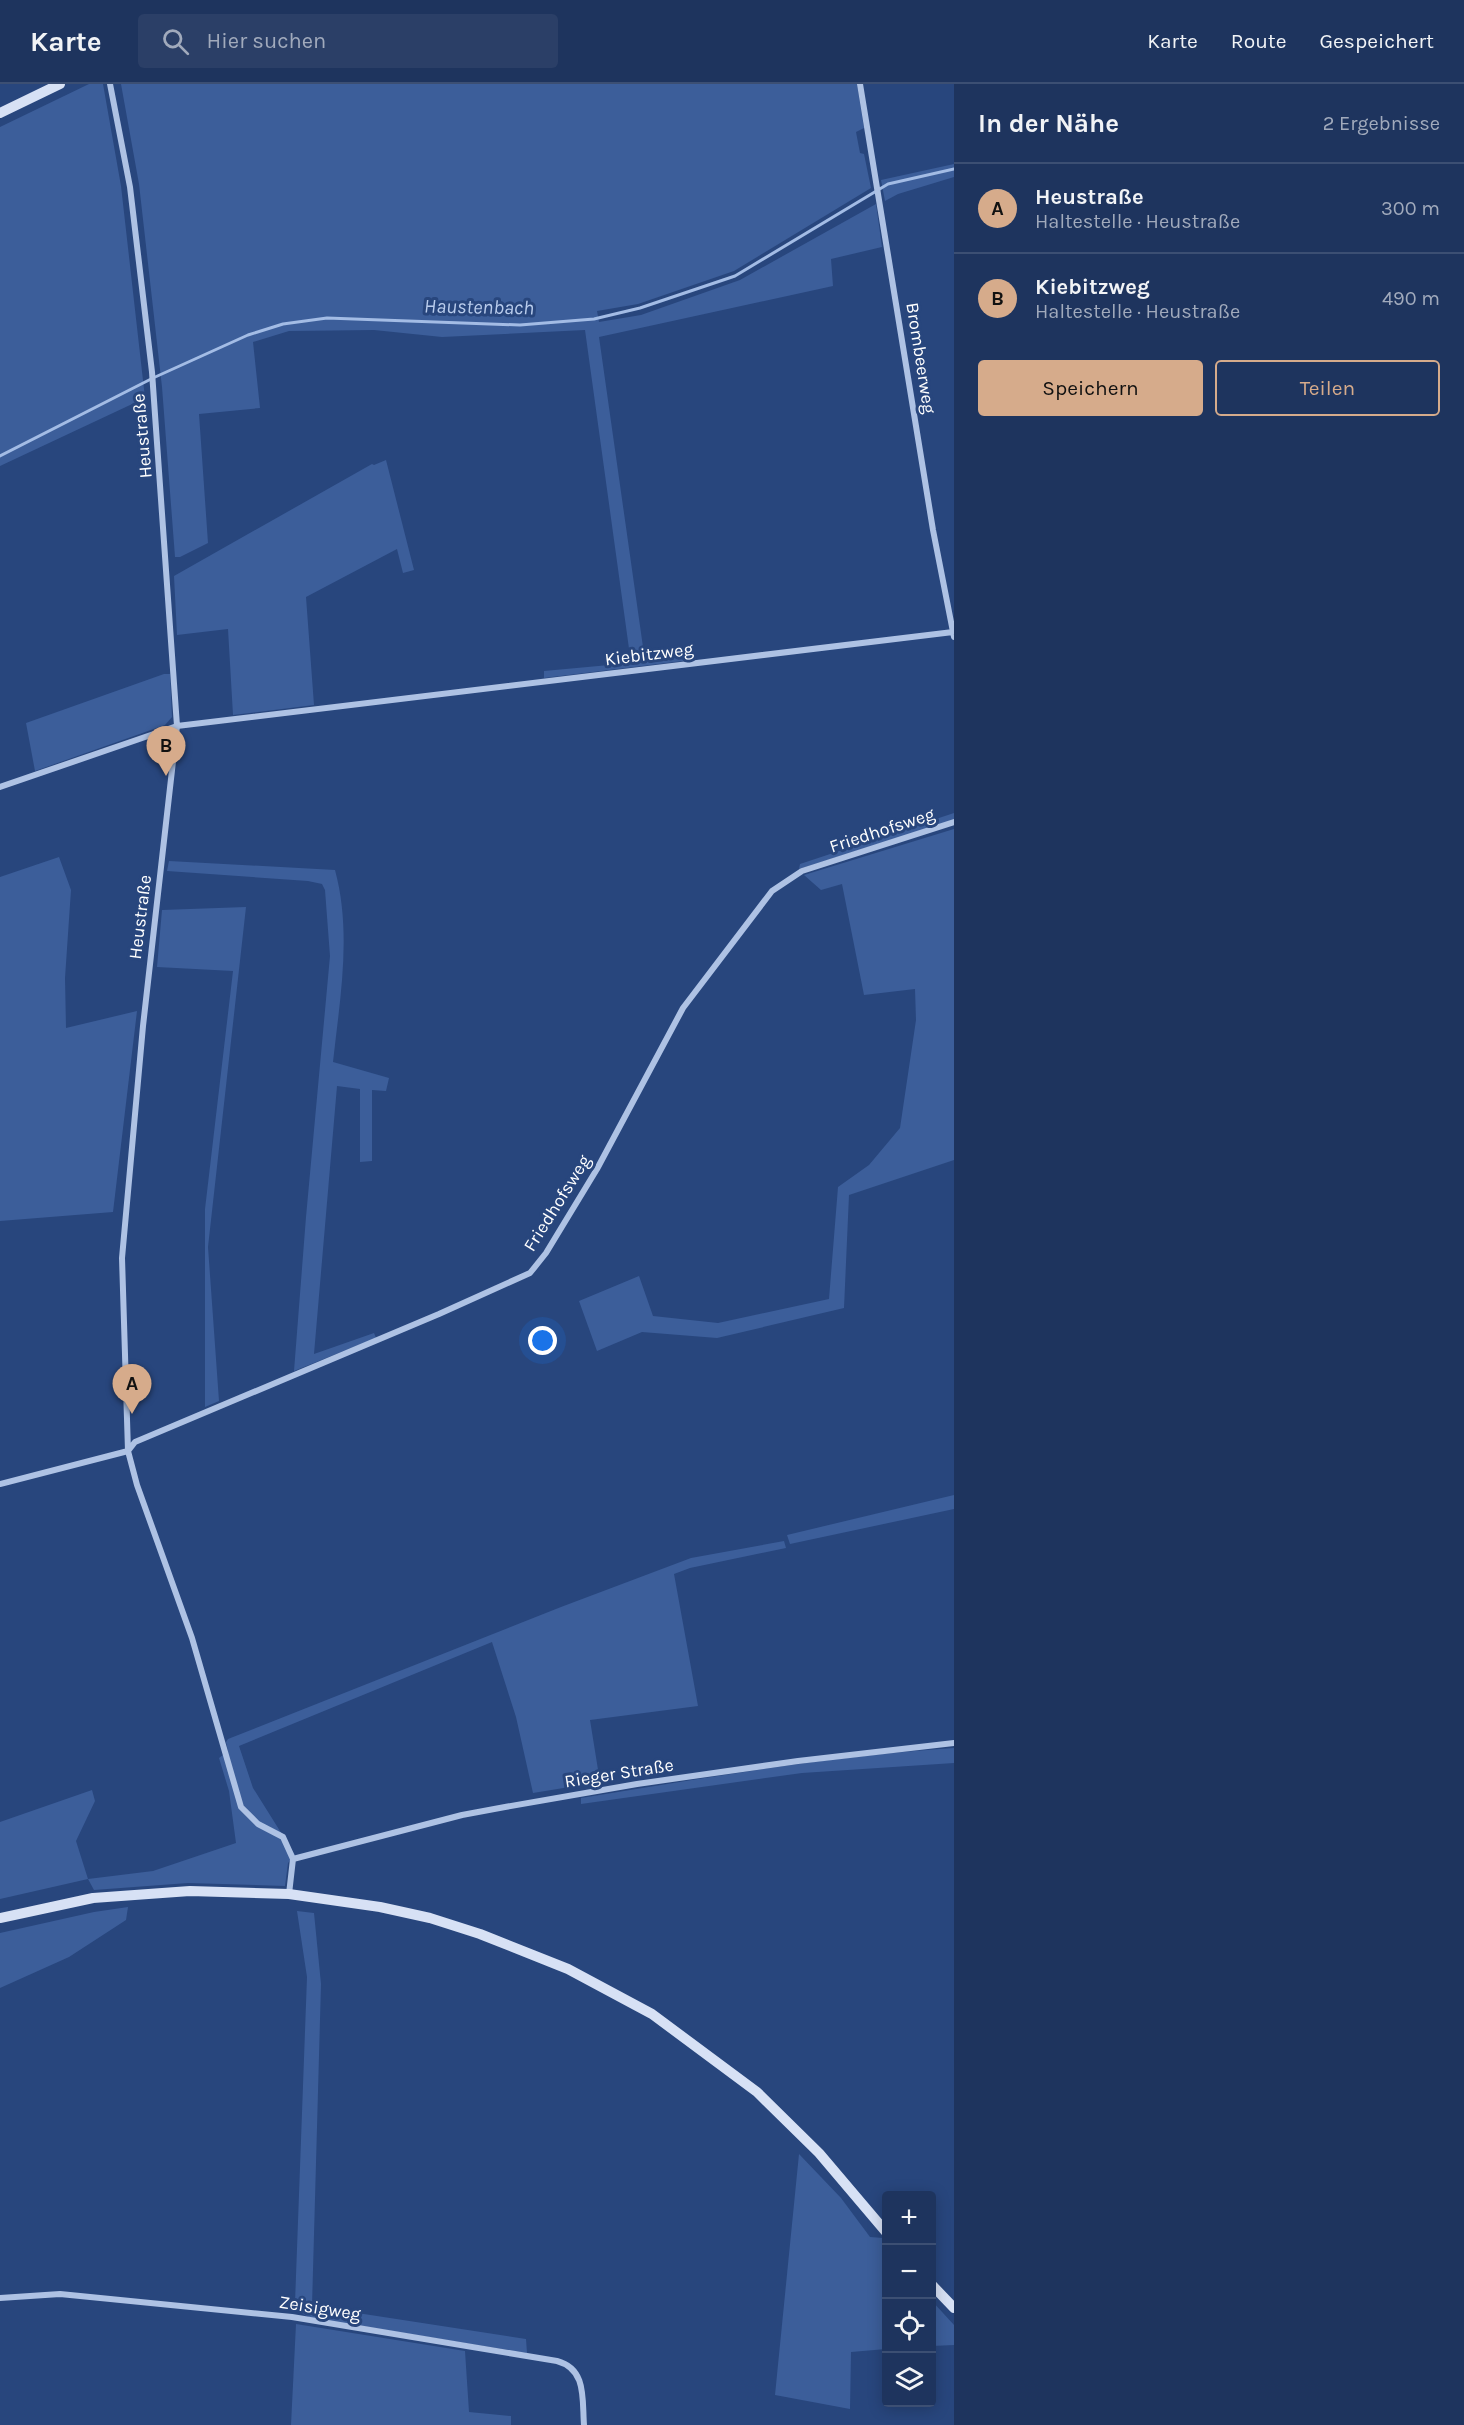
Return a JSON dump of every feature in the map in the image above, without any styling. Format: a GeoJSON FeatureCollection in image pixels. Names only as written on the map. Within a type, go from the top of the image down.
{"type":"FeatureCollection","features":[{"type":"Feature","properties":{"kind":"main road"},"geometry":{"type":"LineString","coordinates":[[0,113],[60,84]]}},
{"type":"Feature","properties":{"kind":"main road"},"geometry":{"type":"LineString","coordinates":[[0,1918],[93,1898],[190,1891],[289,1894],[380,1907],[430,1918],[480,1934],[568,1969],[652,2014],[757,2092],[819,2153],[882,2227]]}},
{"type":"Feature","properties":{"kind":"main road"},"geometry":{"type":"LineString","coordinates":[[936,2289],[954,2308]]}},
{"type":"Feature","properties":{"kind":"street","name":"Heustraße"},"geometry":{"type":"LineString","coordinates":[[110,84],[130,187],[152,372],[177,726],[143,1026],[122,1258],[128,1451],[137,1485],[192,1638],[241,1807],[258,1824],[283,1837],[294,1859]]}},
{"type":"Feature","properties":{"kind":"street","name":"Brombeerweg"},"geometry":{"type":"LineString","coordinates":[[860,84],[933,530],[953,634]]}},
{"type":"Feature","properties":{"kind":"street","name":"Kiebitzweg"},"geometry":{"type":"LineString","coordinates":[[0,787],[177,726],[953,634]]}},
{"type":"Feature","properties":{"kind":"street","name":"Friedhofsweg"},"geometry":{"type":"LineString","coordinates":[[0,1484],[128,1451],[135,1442],[530,1273],[546,1253],[597,1169],[683,1008],[772,891],[802,871],[954,822]]}},
{"type":"Feature","properties":{"kind":"street","name":"Rieger Straße"},"geometry":{"type":"LineString","coordinates":[[294,1859],[462,1815],[525,1803],[798,1761],[954,1743]]}},
{"type":"Feature","properties":{"kind":"street"},"geometry":{"type":"LineString","coordinates":[[289,1894],[294,1859]]}},
{"type":"Feature","properties":{"kind":"street","name":"Zeisigweg"},"geometry":{"type":"LineString","coordinates":[[0,2298],[60,2294],[292,2317],[557,2361],[576,2370],[584,2425]]}},
{"type":"Feature","properties":{"kind":"shaded area"},"geometry":{"type":"Polygon","coordinates":[[[89,84],[103,84],[121,186],[145,398],[0,466],[0,127],[89,84]]]}},
{"type":"Feature","properties":{"kind":"shaded area"},"geometry":{"type":"Polygon","coordinates":[[[121,84],[857,84],[864,128],[856,132],[860,153],[864,154],[871,188],[734,271],[638,304],[597,311],[599,322],[641,315],[740,280],[876,204],[882,247],[831,259],[833,286],[599,337],[644,654],[691,654],[691,660],[544,678],[544,671],[631,663],[585,330],[442,337],[374,330],[289,331],[253,342],[260,408],[199,414],[208,543],[180,557],[175,557],[162,387],[139,184],[121,84]]]}},
{"type":"Feature","properties":{"kind":"shaded area"},"geometry":{"type":"Polygon","coordinates":[[[954,164],[954,177],[898,194],[885,201],[881,180],[954,164]]]}},
{"type":"Feature","properties":{"kind":"shaded area"},"geometry":{"type":"Polygon","coordinates":[[[386,460],[414,570],[403,573],[397,549],[306,597],[314,705],[233,715],[228,629],[177,635],[174,576],[372,464],[386,460]]]}},
{"type":"Feature","properties":{"kind":"shaded area"},"geometry":{"type":"Polygon","coordinates":[[[164,674],[170,674],[172,717],[165,725],[35,771],[26,723],[164,674]]]}},
{"type":"Feature","properties":{"kind":"shaded area"},"geometry":{"type":"Polygon","coordinates":[[[954,813],[954,820],[799,869],[800,864],[954,813]]]}},
{"type":"Feature","properties":{"kind":"shaded area"},"geometry":{"type":"Polygon","coordinates":[[[954,829],[954,1160],[849,1195],[844,1308],[717,1338],[642,1332],[597,1351],[579,1301],[639,1276],[653,1316],[718,1323],[829,1299],[838,1187],[869,1165],[900,1128],[916,1020],[915,989],[864,995],[842,884],[821,890],[804,875],[954,829]]]}},
{"type":"Feature","properties":{"kind":"shaded area"},"geometry":{"type":"Polygon","coordinates":[[[59,857],[71,890],[65,978],[66,1028],[137,1011],[113,1212],[0,1221],[0,877],[59,857]]]}},
{"type":"Feature","properties":{"kind":"shaded area"},"geometry":{"type":"Polygon","coordinates":[[[169,861],[335,870],[343,918],[344,942],[333,1062],[389,1078],[386,1091],[372,1090],[372,1161],[360,1162],[360,1089],[337,1086],[314,1354],[374,1333],[376,1338],[294,1371],[330,956],[325,890],[322,884],[308,881],[167,871],[169,861]]]}},
{"type":"Feature","properties":{"kind":"shaded area"},"geometry":{"type":"Polygon","coordinates":[[[246,907],[208,1247],[219,1401],[205,1407],[205,1209],[233,971],[157,967],[162,910],[246,907]]]}},
{"type":"Feature","properties":{"kind":"shaded area"},"geometry":{"type":"Polygon","coordinates":[[[954,1495],[954,1509],[790,1544],[787,1535],[954,1495]]]}},
{"type":"Feature","properties":{"kind":"shaded area"},"geometry":{"type":"Polygon","coordinates":[[[784,1541],[786,1548],[690,1568],[674,1574],[698,1706],[590,1720],[600,1782],[533,1793],[516,1717],[492,1642],[239,1746],[253,1788],[295,1855],[288,1863],[285,1886],[188,1883],[94,1890],[88,1879],[153,1871],[236,1843],[229,1791],[219,1758],[228,1751],[226,1742],[228,1739],[691,1558],[784,1541]]]}},
{"type":"Feature","properties":{"kind":"shaded area"},"geometry":{"type":"Polygon","coordinates":[[[954,1748],[954,1763],[802,1773],[581,1804],[581,1798],[720,1775],[860,1756],[954,1748]]]}},
{"type":"Feature","properties":{"kind":"shaded area"},"geometry":{"type":"Polygon","coordinates":[[[92,1790],[95,1801],[76,1841],[88,1879],[0,1899],[0,1822],[92,1790]]]}},
{"type":"Feature","properties":{"kind":"shaded area"},"geometry":{"type":"Polygon","coordinates":[[[128,1907],[126,1920],[69,1957],[0,1988],[0,1933],[94,1912],[128,1907]]]}},
{"type":"Feature","properties":{"kind":"shaded area"},"geometry":{"type":"Polygon","coordinates":[[[297,1911],[314,1913],[321,1984],[312,2306],[526,2339],[527,2353],[311,2318],[301,2313],[295,2303],[307,1977],[297,1911]]]}},
{"type":"Feature","properties":{"kind":"shaded area"},"geometry":{"type":"Polygon","coordinates":[[[799,2154],[841,2198],[870,2237],[882,2238],[882,2349],[851,2352],[850,2409],[775,2395],[799,2154]]]}},
{"type":"Feature","properties":{"kind":"shaded area"},"geometry":{"type":"Polygon","coordinates":[[[936,2305],[954,2325],[954,2345],[936,2346],[936,2305]]]}},
{"type":"Feature","properties":{"kind":"shaded area"},"geometry":{"type":"Polygon","coordinates":[[[296,2324],[465,2351],[469,2412],[511,2416],[511,2425],[291,2425],[296,2324]]]}},
{"type":"Feature","properties":{"kind":"waterway","name":"Haustenbach"},"geometry":{"type":"LineString","coordinates":[[0,456],[153,378],[248,335],[283,324],[327,318],[520,325],[594,319],[640,308],[735,276],[888,184],[954,169]]}},
{"type":"Feature","properties":{"kind":"place","name":"Kiebitzweg"},"geometry":{"type":"Point","coordinates":[166,776]}},
{"type":"Feature","properties":{"kind":"place","name":"Heustraße"},"geometry":{"type":"Point","coordinates":[132,1414]}}]}
